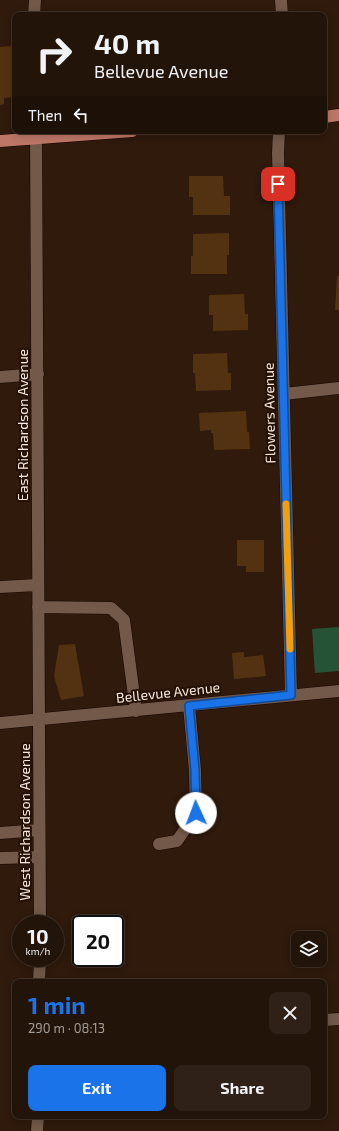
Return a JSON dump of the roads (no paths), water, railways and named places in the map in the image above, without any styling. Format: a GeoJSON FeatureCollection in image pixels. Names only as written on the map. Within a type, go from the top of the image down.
{"type":"FeatureCollection","features":[{"type":"Feature","properties":{"kind":"main road"},"geometry":{"type":"LineString","coordinates":[[327,117],[339,115]]}},
{"type":"Feature","properties":{"kind":"main road"},"geometry":{"type":"LineString","coordinates":[[0,141],[36,135],[60,134]]}},
{"type":"Feature","properties":{"kind":"street"},"geometry":{"type":"LineString","coordinates":[[34,0],[34,12]]}},
{"type":"Feature","properties":{"kind":"street"},"geometry":{"type":"LineString","coordinates":[[281,0],[282,12]]}},
{"type":"Feature","properties":{"kind":"street","name":"Flowers Avenue"},"geometry":{"type":"LineString","coordinates":[[279,134],[278,153],[291,695]]}},
{"type":"Feature","properties":{"kind":"street","name":"East Richardson Avenue"},"geometry":{"type":"LineString","coordinates":[[36,135],[38,374],[37,585],[39,719]]}},
{"type":"Feature","properties":{"kind":"street"},"geometry":{"type":"LineString","coordinates":[[0,377],[38,374]]}},
{"type":"Feature","properties":{"kind":"street"},"geometry":{"type":"LineString","coordinates":[[284,394],[339,388]]}},
{"type":"Feature","properties":{"kind":"street"},"geometry":{"type":"LineString","coordinates":[[0,587],[37,585]]}},
{"type":"Feature","properties":{"kind":"street"},"geometry":{"type":"LineString","coordinates":[[38,607],[111,608],[124,620],[136,711]]}},
{"type":"Feature","properties":{"kind":"street","name":"Bellevue Avenue"},"geometry":{"type":"LineString","coordinates":[[0,723],[339,691]]}},
{"type":"Feature","properties":{"kind":"street"},"geometry":{"type":"LineString","coordinates":[[159,844],[177,841],[196,813],[195,770],[189,706]]}},
{"type":"Feature","properties":{"kind":"street","name":"West Richardson Avenue"},"geometry":{"type":"LineString","coordinates":[[39,719],[40,915]]}},
{"type":"Feature","properties":{"kind":"street"},"geometry":{"type":"LineString","coordinates":[[0,833],[39,830]]}},
{"type":"Feature","properties":{"kind":"street"},"geometry":{"type":"LineString","coordinates":[[0,858],[39,857]]}},
{"type":"Feature","properties":{"kind":"street"},"geometry":{"type":"LineString","coordinates":[[39,979],[40,967]]}},
{"type":"Feature","properties":{"kind":"street"},"geometry":{"type":"LineString","coordinates":[[327,1020],[339,1019]]}},
{"type":"Feature","properties":{"kind":"street"},"geometry":{"type":"LineString","coordinates":[[37,1131],[38,1119]]}}]}
